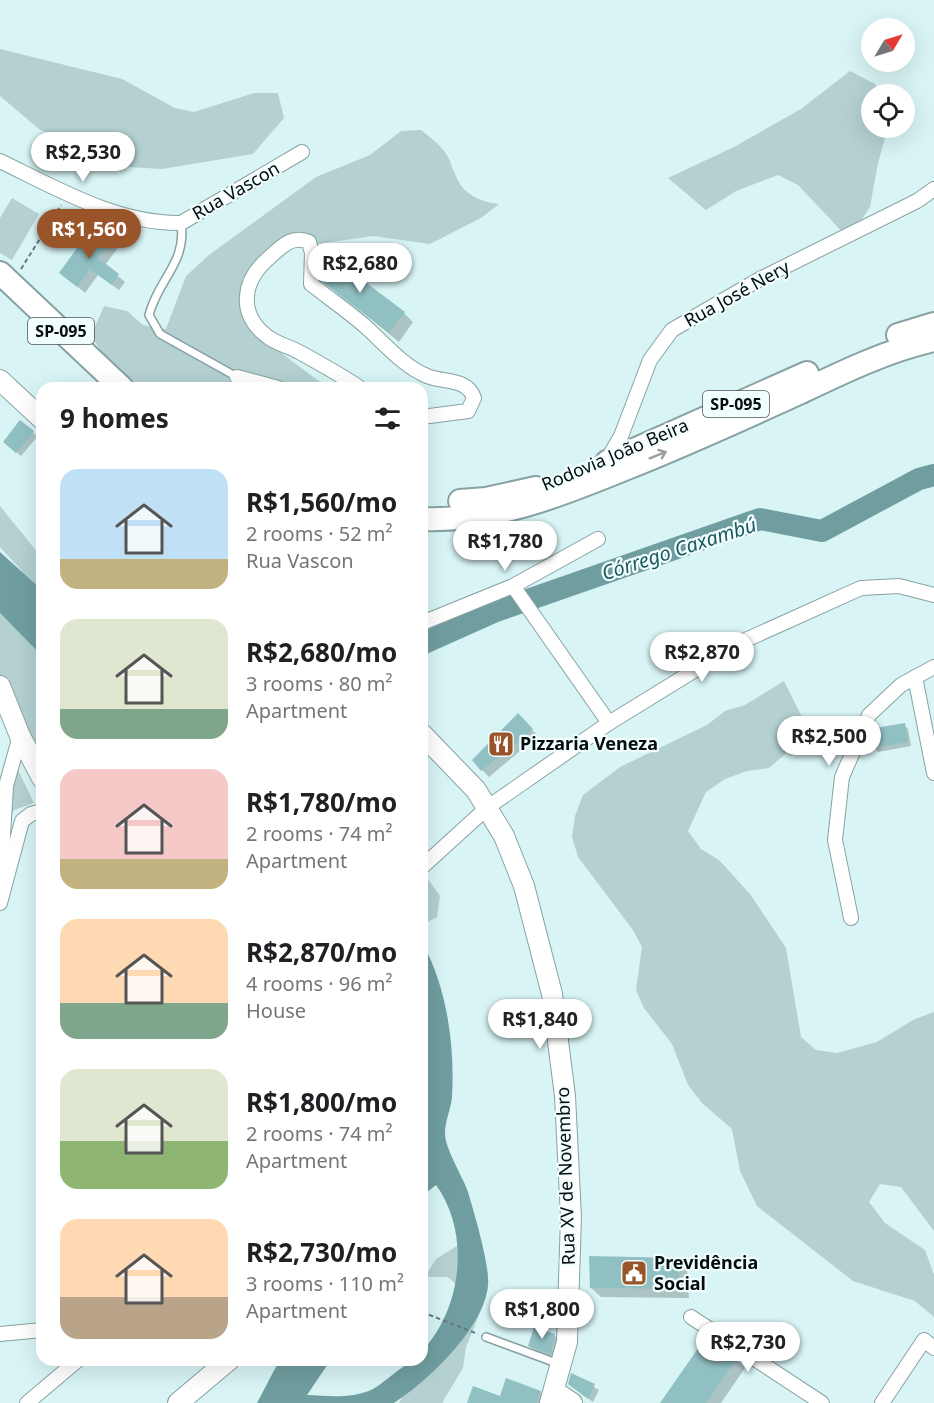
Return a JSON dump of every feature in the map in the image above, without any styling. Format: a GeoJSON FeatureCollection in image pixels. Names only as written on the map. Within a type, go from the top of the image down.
{"type":"FeatureCollection","features":[{"type":"Feature","properties":{"kind":"main road","name":"SP-095"},"geometry":{"type":"LineString","coordinates":[[4,283],[95,382]]}},
{"type":"Feature","properties":{"kind":"main road","name":"SP-095"},"geometry":{"type":"LineString","coordinates":[[4,283],[115,382]]}},
{"type":"Feature","properties":{"kind":"main road","name":"Rodovia João Beira"},"geometry":{"type":"LineString","coordinates":[[428,504],[486,499],[539,487],[606,462],[881,340],[934,324]]}},
{"type":"Feature","properties":{"kind":"main road","name":"Rodovia João Beira"},"geometry":{"type":"LineString","coordinates":[[428,519],[494,514],[546,501],[701,438],[901,347],[934,340]]}},
{"type":"Feature","properties":{"kind":"main road"},"geometry":{"type":"LineString","coordinates":[[0,380],[36,413]]}},
{"type":"Feature","properties":{"kind":"main road"},"geometry":{"type":"LineString","coordinates":[[0,686],[6,709],[36,767]]}},
{"type":"Feature","properties":{"kind":"main road","name":"Rua XV de Novembro"},"geometry":{"type":"LineString","coordinates":[[428,740],[476,790],[504,836],[524,886],[552,994],[565,1096],[571,1217],[569,1315],[561,1365],[552,1397]]}},
{"type":"Feature","properties":{"kind":"main road"},"geometry":{"type":"LineString","coordinates":[[177,1403],[220,1366]]}},
{"type":"Feature","properties":{"kind":"main road"},"geometry":{"type":"LineString","coordinates":[[552,1397],[572,1403]]}},
{"type":"Feature","properties":{"kind":"street","name":"Rua Vascon"},"geometry":{"type":"LineString","coordinates":[[0,161],[87,202],[158,223],[181,223],[302,152]]}},
{"type":"Feature","properties":{"kind":"street","name":"Rua José Nery"},"geometry":{"type":"LineString","coordinates":[[606,462],[621,436],[650,360],[672,330],[760,279],[917,201],[934,189]]}},
{"type":"Feature","properties":{"kind":"street"},"geometry":{"type":"LineString","coordinates":[[350,382],[299,352],[269,338],[251,320],[245,303],[246,291],[262,263],[287,242],[300,238],[309,242],[312,253],[311,285],[365,326],[395,356],[427,376],[464,384],[471,389],[474,398],[468,411],[428,416]]}},
{"type":"Feature","properties":{"kind":"street"},"geometry":{"type":"LineString","coordinates":[[237,377],[256,382]]}},
{"type":"Feature","properties":{"kind":"street"},"geometry":{"type":"LineString","coordinates":[[428,621],[515,589],[598,539]]}},
{"type":"Feature","properties":{"kind":"street"},"geometry":{"type":"LineString","coordinates":[[428,862],[488,807],[609,723],[739,643],[861,588],[899,586],[934,596]]}},
{"type":"Feature","properties":{"kind":"street"},"geometry":{"type":"LineString","coordinates":[[515,589],[609,723]]}},
{"type":"Feature","properties":{"kind":"street"},"geometry":{"type":"LineString","coordinates":[[851,918],[835,840],[842,777],[869,715],[901,685],[934,667]]}},
{"type":"Feature","properties":{"kind":"street"},"geometry":{"type":"LineString","coordinates":[[915,677],[934,773]]}},
{"type":"Feature","properties":{"kind":"street"},"geometry":{"type":"LineString","coordinates":[[0,903],[6,786],[20,736]]}},
{"type":"Feature","properties":{"kind":"street"},"geometry":{"type":"LineString","coordinates":[[2,880],[22,821],[36,813]]}},
{"type":"Feature","properties":{"kind":"street"},"geometry":{"type":"LineString","coordinates":[[691,1317],[822,1403]]}},
{"type":"Feature","properties":{"kind":"street"},"geometry":{"type":"LineString","coordinates":[[0,1334],[36,1331]]}},
{"type":"Feature","properties":{"kind":"street"},"geometry":{"type":"LineString","coordinates":[[882,1403],[929,1344]]}},
{"type":"Feature","properties":{"kind":"street"},"geometry":{"type":"LineString","coordinates":[[27,1403],[71,1366]]}},
{"type":"Feature","properties":{"kind":"lane"},"geometry":{"type":"LineString","coordinates":[[181,223],[183,241],[177,261],[153,298],[149,315],[160,334],[237,377]]}},
{"type":"Feature","properties":{"kind":"lane"},"geometry":{"type":"LineString","coordinates":[[486,1337],[561,1365]]}},
{"type":"Feature","properties":{"kind":"path"},"geometry":{"type":"LineString","coordinates":[[4,283],[68,194]]}},
{"type":"Feature","properties":{"kind":"path"},"geometry":{"type":"LineString","coordinates":[[428,1314],[486,1337]]}},
{"type":"Feature","properties":{"kind":"shaded area"},"geometry":{"type":"Polygon","coordinates":[[[0,49],[122,79],[175,108],[194,112],[254,93],[278,93],[284,118],[253,154],[162,169],[112,166],[39,129],[0,96],[0,49]]]}},
{"type":"Feature","properties":{"kind":"shaded area"},"geometry":{"type":"Polygon","coordinates":[[[850,71],[875,84],[861,84],[861,138],[885,138],[870,207],[849,239],[798,185],[778,175],[736,191],[706,210],[668,178],[734,147],[801,109],[850,71]]]}},
{"type":"Feature","properties":{"kind":"shaded area"},"geometry":{"type":"Polygon","coordinates":[[[421,130],[445,153],[458,181],[467,192],[479,199],[499,204],[481,218],[430,244],[373,236],[295,247],[259,275],[240,296],[249,321],[284,355],[320,382],[129,382],[115,372],[91,336],[104,306],[127,311],[143,325],[166,329],[186,276],[209,255],[316,177],[370,155],[401,131],[421,130]]]}},
{"type":"Feature","properties":{"kind":"shaded area"},"geometry":{"type":"Polygon","coordinates":[[[12,198],[39,214],[12,260],[0,253],[0,218],[12,198]]]}},
{"type":"Feature","properties":{"kind":"shaded area"},"geometry":{"type":"Polygon","coordinates":[[[0,506],[36,551],[36,586],[0,547],[0,506]]]}},
{"type":"Feature","properties":{"kind":"shaded area"},"geometry":{"type":"Polygon","coordinates":[[[0,552],[36,585],[36,650],[0,613],[0,552]]]}},
{"type":"Feature","properties":{"kind":"shaded area"},"geometry":{"type":"Polygon","coordinates":[[[0,613],[36,650],[36,757],[0,679],[0,613]]]}},
{"type":"Feature","properties":{"kind":"shaded area"},"geometry":{"type":"Polygon","coordinates":[[[784,681],[801,715],[804,738],[769,768],[747,771],[725,779],[706,792],[688,831],[701,849],[719,860],[750,894],[786,948],[801,1037],[816,1050],[837,1053],[877,1042],[913,1020],[934,1012],[934,1231],[901,1187],[880,1184],[869,1202],[885,1223],[925,1250],[934,1275],[934,1317],[915,1301],[853,1281],[757,1206],[740,1171],[732,1129],[702,1103],[688,1085],[672,1044],[644,1008],[636,990],[642,947],[633,930],[578,857],[572,837],[575,816],[583,795],[620,767],[707,725],[725,711],[745,705],[784,681]]]}},
{"type":"Feature","properties":{"kind":"shaded area"},"geometry":{"type":"Polygon","coordinates":[[[16,766],[34,803],[14,810],[8,823],[11,770],[16,766]]]}},
{"type":"Feature","properties":{"kind":"shaded area"},"geometry":{"type":"Polygon","coordinates":[[[428,879],[440,896],[437,917],[428,922],[428,879]]]}},
{"type":"Feature","properties":{"kind":"shaded area"},"geometry":{"type":"Polygon","coordinates":[[[428,953],[438,978],[448,1017],[452,1058],[452,1097],[445,1139],[468,1192],[481,1239],[488,1276],[484,1301],[477,1318],[453,1351],[423,1381],[394,1403],[257,1403],[276,1366],[327,1366],[307,1395],[349,1396],[373,1389],[404,1366],[428,1366],[428,1344],[436,1334],[446,1314],[457,1270],[454,1225],[447,1204],[436,1185],[428,1191],[428,953]]]}},
{"type":"Feature","properties":{"kind":"shaded area"},"geometry":{"type":"Polygon","coordinates":[[[473,1236],[483,1305],[466,1347],[463,1368],[442,1403],[399,1403],[420,1366],[428,1366],[428,1352],[463,1291],[448,1277],[428,1277],[428,1272],[436,1259],[473,1236]]]}},
{"type":"Feature","properties":{"kind":"building"},"geometry":{"type":"Polygon","coordinates":[[[93,226],[112,240],[98,258],[119,274],[112,285],[90,269],[77,287],[59,273],[93,226]]]}},
{"type":"Feature","properties":{"kind":"building"},"geometry":{"type":"Polygon","coordinates":[[[324,251],[405,312],[389,333],[320,280],[326,268],[321,264],[324,251]]]}},
{"type":"Feature","properties":{"kind":"building"},"geometry":{"type":"Polygon","coordinates":[[[20,420],[34,431],[16,453],[3,442],[20,420]]]}},
{"type":"Feature","properties":{"kind":"building","name":"Pizzaria Veneza"},"geometry":{"type":"Polygon","coordinates":[[[518,713],[533,729],[481,771],[472,760],[518,713]]]}},
{"type":"Feature","properties":{"kind":"building"},"geometry":{"type":"Polygon","coordinates":[[[905,723],[908,742],[872,748],[875,728],[905,723]]]}},
{"type":"Feature","properties":{"kind":"building","name":"Previdência Social"},"geometry":{"type":"Polygon","coordinates":[[[589,1256],[678,1258],[680,1289],[590,1288],[589,1256]]]}},
{"type":"Feature","properties":{"kind":"building"},"geometry":{"type":"Polygon","coordinates":[[[534,1327],[555,1334],[551,1354],[528,1346],[534,1327]]]}},
{"type":"Feature","properties":{"kind":"building"},"geometry":{"type":"Polygon","coordinates":[[[706,1337],[737,1358],[706,1403],[660,1403],[706,1337]]]}},
{"type":"Feature","properties":{"kind":"building"},"geometry":{"type":"Polygon","coordinates":[[[571,1373],[595,1384],[588,1399],[568,1384],[571,1373]]]}},
{"type":"Feature","properties":{"kind":"building"},"geometry":{"type":"Polygon","coordinates":[[[506,1378],[541,1391],[537,1403],[467,1403],[473,1386],[500,1396],[506,1378]]]}},
{"type":"Feature","properties":{"kind":"waterway","name":"Córrego Caxambú"},"geometry":{"type":"LineString","coordinates":[[428,641],[496,611],[760,519],[822,531],[919,479],[934,475]]}},
{"type":"Feature","properties":{"kind":"place","name":"Pizzaria Veneza"},"geometry":{"type":"Point","coordinates":[501,744]}},
{"type":"Feature","properties":{"kind":"place","name":"Previdência Social"},"geometry":{"type":"Point","coordinates":[634,1273]}}]}
